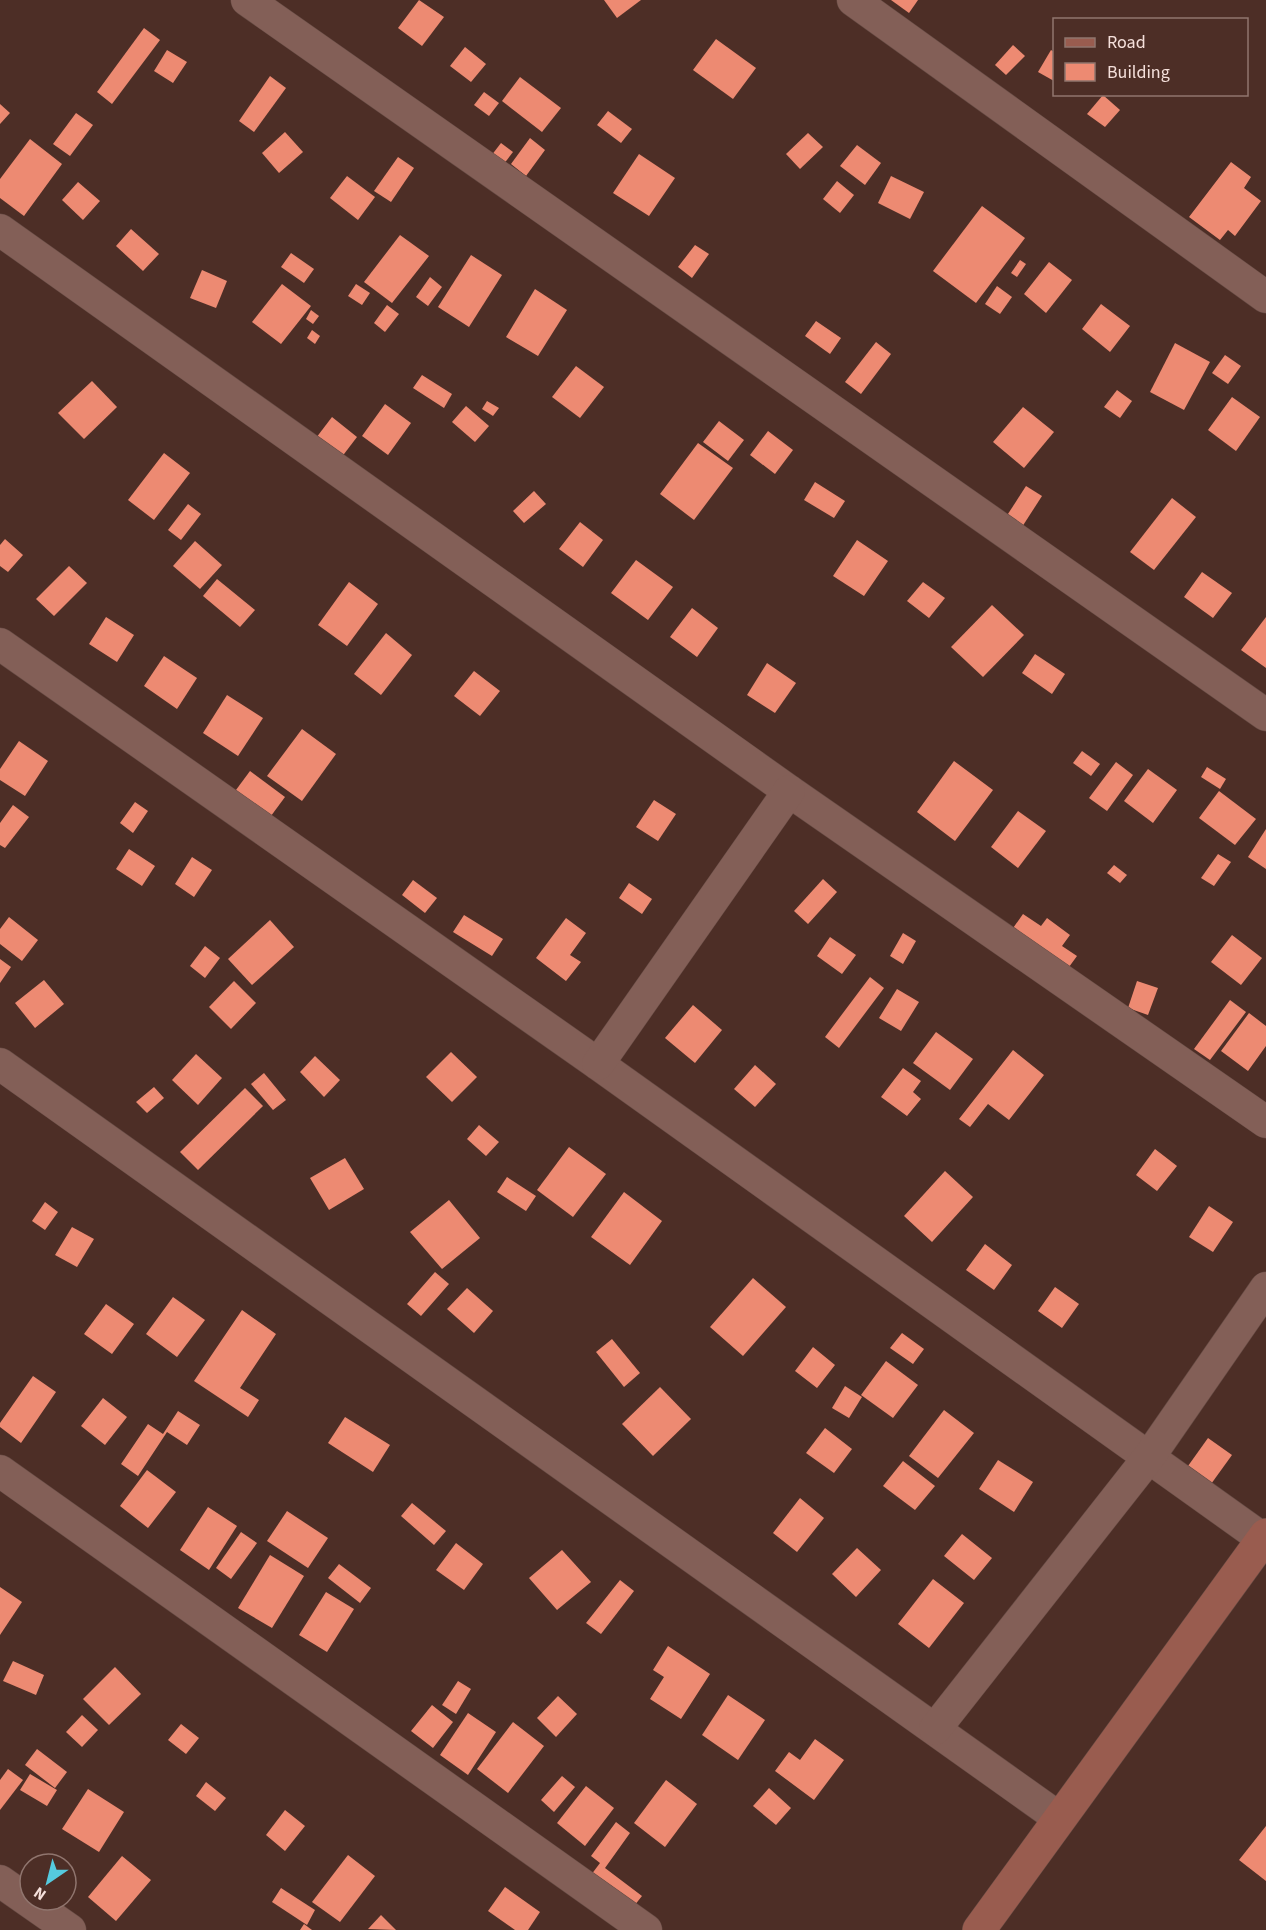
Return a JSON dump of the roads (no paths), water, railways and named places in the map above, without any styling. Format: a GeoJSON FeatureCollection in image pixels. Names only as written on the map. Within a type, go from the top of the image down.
{"type":"FeatureCollection","features":[{"type":"Feature","properties":{"kind":"main road"},"geometry":{"type":"LineString","coordinates":[[979,1930],[1265,1537]]}},
{"type":"Feature","properties":{"kind":"street"},"geometry":{"type":"LineString","coordinates":[[246,0],[1266,715]]}},
{"type":"Feature","properties":{"kind":"street"},"geometry":{"type":"LineString","coordinates":[[853,0],[1266,297]]}},
{"type":"Feature","properties":{"kind":"street"},"geometry":{"type":"LineString","coordinates":[[0,230],[789,791],[1266,1122]]}},
{"type":"Feature","properties":{"kind":"street"},"geometry":{"type":"LineString","coordinates":[[0,644],[1265,1537]]}},
{"type":"Feature","properties":{"kind":"street"},"geometry":{"type":"LineString","coordinates":[[597,1064],[789,791]]}},
{"type":"Feature","properties":{"kind":"street"},"geometry":{"type":"LineString","coordinates":[[0,1064],[1059,1818]]}},
{"type":"Feature","properties":{"kind":"street"},"geometry":{"type":"LineString","coordinates":[[935,1730],[1149,1457],[1266,1288]]}},
{"type":"Feature","properties":{"kind":"street"},"geometry":{"type":"LineString","coordinates":[[0,1471],[646,1930]]}},
{"type":"Feature","properties":{"kind":"street"},"geometry":{"type":"LineString","coordinates":[[0,1881],[70,1930]]}}]}
